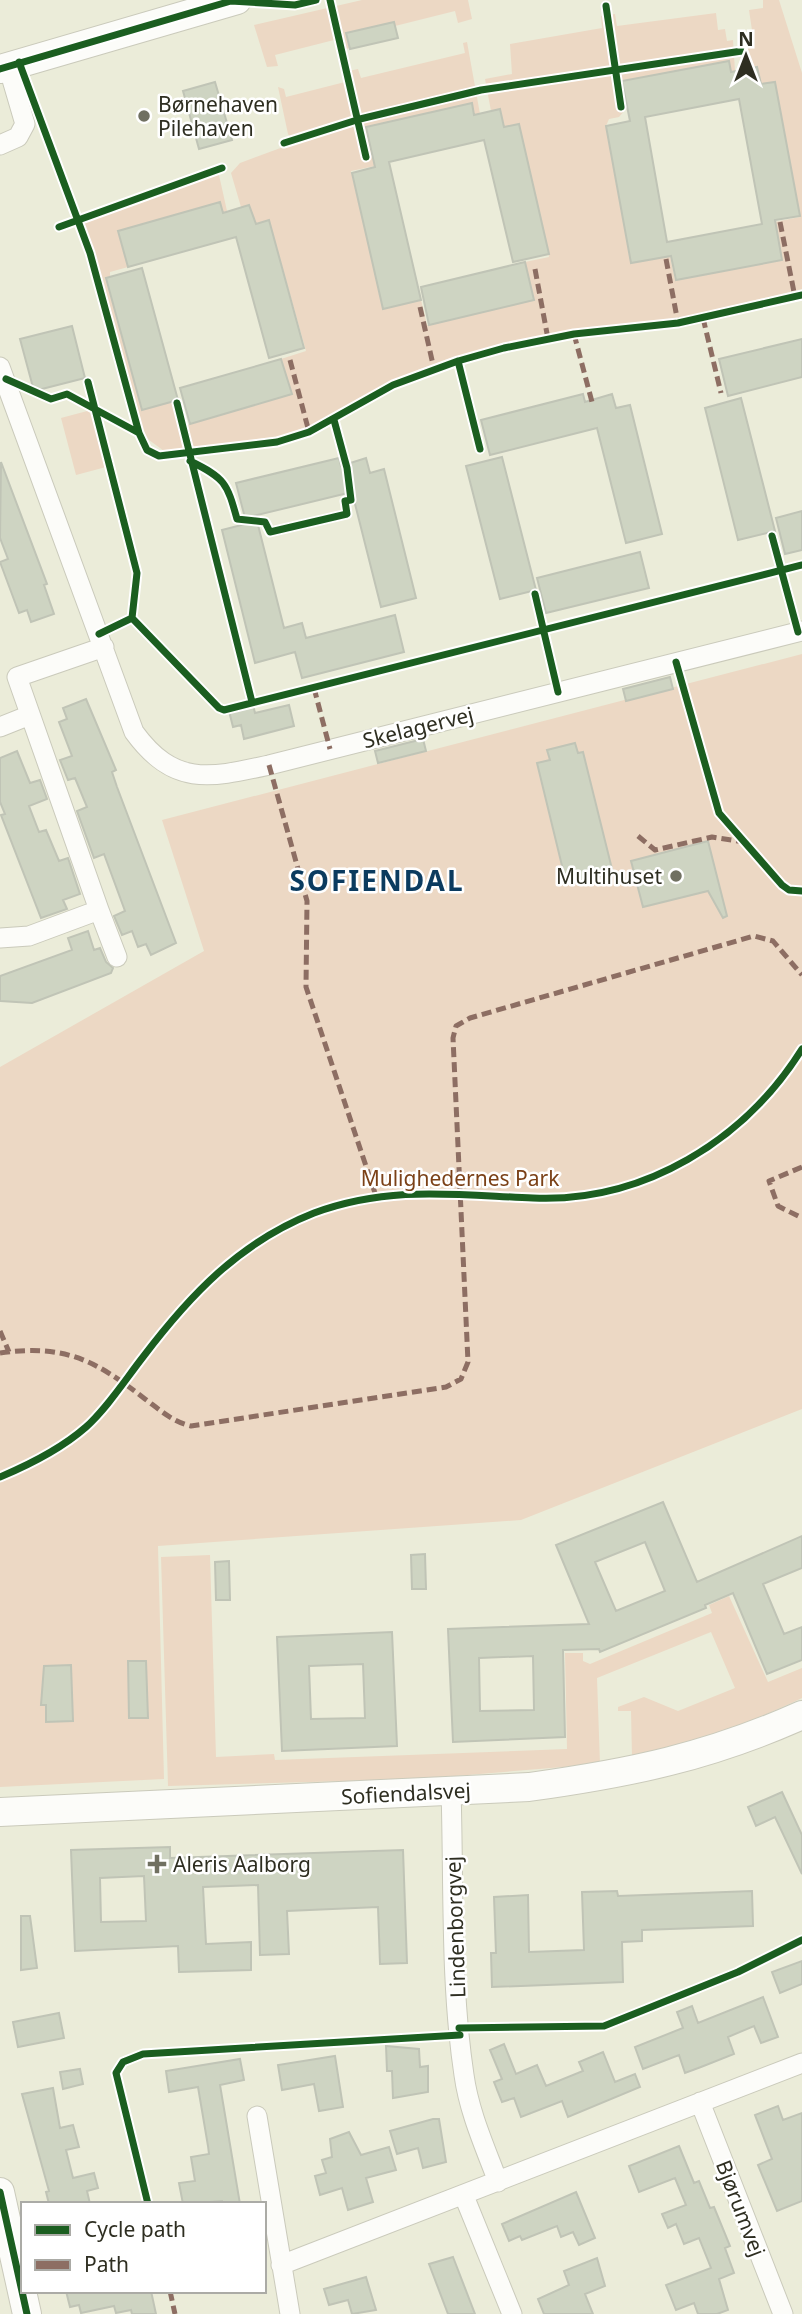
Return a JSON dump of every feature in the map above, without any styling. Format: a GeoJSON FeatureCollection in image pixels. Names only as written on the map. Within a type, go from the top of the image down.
{"type":"FeatureCollection","features":[{"type":"Feature","properties":{"kind":"street"},"geometry":{"type":"LineString","coordinates":[[0,145],[18,137],[24,124],[4,67],[237,0]]}},
{"type":"Feature","properties":{"kind":"street","name":"Skelagervej"},"geometry":{"type":"LineString","coordinates":[[0,367],[134,732],[147,751],[164,765],[180,772],[202,776],[269,765],[802,631]]}},
{"type":"Feature","properties":{"kind":"street"},"geometry":{"type":"LineString","coordinates":[[104,647],[17,677],[117,957]]}},
{"type":"Feature","properties":{"kind":"street"},"geometry":{"type":"LineString","coordinates":[[0,727],[30,715]]}},
{"type":"Feature","properties":{"kind":"street"},"geometry":{"type":"LineString","coordinates":[[0,938],[29,936],[99,910]]}},
{"type":"Feature","properties":{"kind":"street","name":"Sofiendalsvej"},"geometry":{"type":"LineString","coordinates":[[0,1812],[529,1787],[690,1759],[802,1715]]}},
{"type":"Feature","properties":{"kind":"street","name":"Lindenborgvej"},"geometry":{"type":"LineString","coordinates":[[451,1791],[458,2014],[464,2077],[474,2119],[498,2182]]}},
{"type":"Feature","properties":{"kind":"street"},"geometry":{"type":"LineString","coordinates":[[281,2265],[802,2063]]}},
{"type":"Feature","properties":{"kind":"street","name":"Bjørumvej"},"geometry":{"type":"LineString","coordinates":[[700,2102],[783,2314]]}},
{"type":"Feature","properties":{"kind":"street"},"geometry":{"type":"LineString","coordinates":[[257,2116],[290,2314]]}},
{"type":"Feature","properties":{"kind":"street"},"geometry":{"type":"LineString","coordinates":[[0,2192],[21,2287]]}},
{"type":"Feature","properties":{"kind":"street"},"geometry":{"type":"LineString","coordinates":[[464,2196],[512,2314]]}},
{"type":"Feature","properties":{"kind":"street"},"geometry":{"type":"LineString","coordinates":[[22,2293],[27,2314]]}},
{"type":"Feature","properties":{"kind":"green space"},"geometry":{"type":"Polygon","coordinates":[[[362,0],[468,0],[472,19],[458,23],[455,11],[395,26],[393,22],[346,33],[350,48],[337,51],[334,40],[275,55],[278,66],[267,67],[254,25],[362,0]]]}},
{"type":"Feature","properties":{"kind":"green space"},"geometry":{"type":"Polygon","coordinates":[[[763,0],[779,0],[802,73],[802,289],[680,318],[550,334],[455,357],[420,369],[382,387],[324,421],[280,436],[178,451],[164,451],[145,437],[97,262],[82,222],[213,171],[219,175],[227,211],[223,213],[219,203],[118,231],[128,267],[110,272],[110,276],[106,278],[142,409],[178,400],[187,425],[291,394],[281,359],[306,351],[269,220],[256,223],[249,205],[241,207],[231,173],[240,163],[294,143],[288,134],[278,87],[284,89],[286,97],[345,82],[344,72],[358,69],[361,78],[465,53],[463,43],[467,42],[480,114],[474,115],[472,104],[375,166],[351,171],[383,308],[421,300],[427,325],[534,300],[525,262],[549,257],[519,124],[505,127],[491,111],[485,79],[512,74],[510,44],[602,28],[601,16],[615,14],[617,26],[716,13],[718,30],[725,29],[727,41],[733,40],[735,71],[731,72],[728,61],[623,81],[625,110],[619,117],[609,119],[606,126],[631,263],[670,256],[675,280],[782,260],[775,222],[800,217],[775,82],[761,84],[757,67],[748,69],[746,39],[753,37],[749,10],[763,8],[763,0]]]}},
{"type":"Feature","properties":{"kind":"green space"},"geometry":{"type":"Polygon","coordinates":[[[91,410],[106,467],[76,475],[61,418],[91,410]]]}},
{"type":"Feature","properties":{"kind":"green space","name":"Mulighedernes Park"},"geometry":{"type":"Polygon","coordinates":[[[802,654],[802,1409],[521,1520],[158,1546],[164,1779],[0,1787],[0,1067],[204,951],[162,820],[802,654]]]}},
{"type":"Feature","properties":{"kind":"green space"},"geometry":{"type":"Polygon","coordinates":[[[210,1555],[216,1757],[274,1754],[275,1760],[567,1749],[565,1653],[583,1653],[583,1661],[590,1664],[712,1613],[709,1605],[729,1596],[768,1682],[802,1668],[802,1698],[719,1732],[632,1757],[631,1711],[618,1711],[618,1707],[644,1697],[678,1711],[735,1688],[711,1632],[597,1678],[600,1764],[419,1779],[168,1786],[161,1557],[210,1555]]]}},
{"type":"Feature","properties":{"kind":"building"},"geometry":{"type":"Polygon","coordinates":[[[394,22],[398,38],[350,49],[346,33],[394,22]]]}},
{"type":"Feature","properties":{"kind":"building"},"geometry":{"type":"Polygon","coordinates":[[[729,61],[731,72],[757,67],[761,84],[775,82],[800,216],[775,220],[782,260],[676,280],[671,256],[631,263],[606,126],[630,121],[622,81],[729,61]],[[739,99],[645,117],[667,242],[762,224],[739,99]]]}},
{"type":"Feature","properties":{"kind":"building"},"geometry":{"type":"Polygon","coordinates":[[[215,82],[232,140],[199,149],[183,91],[215,82]]]}},
{"type":"Feature","properties":{"kind":"building"},"geometry":{"type":"Polygon","coordinates":[[[472,103],[474,115],[500,109],[504,127],[519,124],[549,254],[513,262],[484,140],[389,162],[421,300],[383,309],[352,173],[375,167],[366,127],[472,103]]]}},
{"type":"Feature","properties":{"kind":"building"},"geometry":{"type":"Polygon","coordinates":[[[220,202],[223,213],[249,205],[256,224],[269,220],[304,348],[269,358],[236,237],[128,267],[118,231],[220,202]]]}},
{"type":"Feature","properties":{"kind":"building"},"geometry":{"type":"Polygon","coordinates":[[[525,262],[534,300],[429,325],[421,287],[525,262]]]}},
{"type":"Feature","properties":{"kind":"building"},"geometry":{"type":"Polygon","coordinates":[[[142,268],[178,400],[142,410],[106,278],[142,268]]]}},
{"type":"Feature","properties":{"kind":"building"},"geometry":{"type":"Polygon","coordinates":[[[72,326],[85,378],[34,391],[20,339],[72,326]]]}},
{"type":"Feature","properties":{"kind":"building"},"geometry":{"type":"Polygon","coordinates":[[[802,339],[802,377],[728,396],[719,359],[802,339]]]}},
{"type":"Feature","properties":{"kind":"building"},"geometry":{"type":"Polygon","coordinates":[[[281,359],[292,394],[190,424],[180,388],[281,359]]]}},
{"type":"Feature","properties":{"kind":"building"},"geometry":{"type":"Polygon","coordinates":[[[583,394],[585,402],[612,394],[616,408],[630,405],[662,534],[626,543],[597,428],[490,455],[481,420],[583,394]]]}},
{"type":"Feature","properties":{"kind":"building"},"geometry":{"type":"Polygon","coordinates":[[[741,398],[775,531],[738,540],[705,408],[741,398]]]}},
{"type":"Feature","properties":{"kind":"building"},"geometry":{"type":"Polygon","coordinates":[[[502,457],[536,590],[500,599],[466,466],[502,457]]]}},
{"type":"Feature","properties":{"kind":"building"},"geometry":{"type":"Polygon","coordinates":[[[339,458],[341,466],[366,458],[370,473],[384,469],[416,598],[381,607],[352,492],[245,518],[236,483],[339,458]]]}},
{"type":"Feature","properties":{"kind":"building"},"geometry":{"type":"Polygon","coordinates":[[[1,462],[47,584],[44,585],[54,614],[31,622],[27,610],[19,613],[0,562],[8,559],[0,538],[1,462]]]}},
{"type":"Feature","properties":{"kind":"building"},"geometry":{"type":"Polygon","coordinates":[[[802,511],[802,550],[785,554],[776,518],[802,511]]]}},
{"type":"Feature","properties":{"kind":"building"},"geometry":{"type":"Polygon","coordinates":[[[257,521],[284,628],[302,623],[306,638],[395,615],[404,652],[302,678],[295,652],[255,663],[222,530],[257,521]]]}},
{"type":"Feature","properties":{"kind":"building"},"geometry":{"type":"Polygon","coordinates":[[[640,552],[649,588],[546,613],[537,578],[640,552]]]}},
{"type":"Feature","properties":{"kind":"building"},"geometry":{"type":"Polygon","coordinates":[[[670,677],[673,689],[626,701],[623,689],[670,677]]]}},
{"type":"Feature","properties":{"kind":"building"},"geometry":{"type":"Polygon","coordinates":[[[86,699],[116,770],[112,772],[117,787],[176,943],[151,955],[146,944],[138,947],[132,931],[122,935],[114,916],[125,911],[104,854],[94,858],[77,811],[87,807],[75,778],[68,780],[60,760],[72,756],[59,722],[67,719],[63,708],[86,699]]]}},
{"type":"Feature","properties":{"kind":"building"},"geometry":{"type":"Polygon","coordinates":[[[253,705],[255,713],[289,705],[294,726],[244,739],[241,725],[233,727],[229,711],[253,705]]]}},
{"type":"Feature","properties":{"kind":"building"},"geometry":{"type":"Polygon","coordinates":[[[423,739],[426,751],[378,763],[375,751],[423,739]]]}},
{"type":"Feature","properties":{"kind":"building"},"geometry":{"type":"Polygon","coordinates":[[[575,743],[578,753],[583,752],[613,873],[577,882],[574,871],[564,874],[537,763],[550,760],[547,750],[575,743]]]}},
{"type":"Feature","properties":{"kind":"building"},"geometry":{"type":"Polygon","coordinates":[[[17,751],[30,783],[40,780],[47,799],[29,806],[39,832],[46,830],[59,861],[68,858],[80,894],[63,900],[67,909],[41,918],[1,815],[5,814],[0,802],[0,758],[17,751]]]}},
{"type":"Feature","properties":{"kind":"building","name":"Multihuset"},"geometry":{"type":"Polygon","coordinates":[[[708,841],[727,916],[723,918],[708,891],[643,907],[631,861],[708,841]]]}},
{"type":"Feature","properties":{"kind":"building"},"geometry":{"type":"Polygon","coordinates":[[[88,931],[94,950],[100,948],[106,962],[113,968],[111,973],[32,1003],[0,1001],[0,976],[72,950],[68,938],[88,931]]]}},
{"type":"Feature","properties":{"kind":"building"},"geometry":{"type":"Polygon","coordinates":[[[663,1502],[697,1582],[802,1536],[802,1568],[763,1584],[784,1634],[802,1627],[802,1660],[767,1674],[733,1593],[705,1605],[706,1608],[600,1652],[599,1649],[563,1650],[565,1737],[453,1742],[448,1629],[589,1624],[556,1545],[663,1502]],[[645,1542],[595,1562],[616,1611],[665,1591],[645,1542]],[[533,1656],[479,1658],[480,1711],[534,1710],[533,1656]]]}},
{"type":"Feature","properties":{"kind":"building"},"geometry":{"type":"Polygon","coordinates":[[[425,1554],[426,1589],[412,1589],[411,1555],[425,1554]]]}},
{"type":"Feature","properties":{"kind":"building"},"geometry":{"type":"Polygon","coordinates":[[[229,1561],[230,1600],[216,1600],[215,1562],[229,1561]]]}},
{"type":"Feature","properties":{"kind":"building"},"geometry":{"type":"Polygon","coordinates":[[[392,1632],[397,1746],[282,1751],[277,1637],[392,1632]],[[363,1664],[309,1666],[311,1719],[365,1718],[363,1664]]]}},
{"type":"Feature","properties":{"kind":"building"},"geometry":{"type":"Polygon","coordinates":[[[128,1661],[146,1661],[148,1718],[129,1718],[128,1661]]]}},
{"type":"Feature","properties":{"kind":"building"},"geometry":{"type":"Polygon","coordinates":[[[71,1665],[73,1721],[46,1722],[46,1705],[41,1705],[44,1666],[71,1665]]]}},
{"type":"Feature","properties":{"kind":"building"},"geometry":{"type":"Polygon","coordinates":[[[782,1792],[802,1835],[802,1874],[775,1817],[756,1826],[748,1807],[782,1792]]]}},
{"type":"Feature","properties":{"kind":"building"},"geometry":{"type":"Polygon","coordinates":[[[170,1847],[170,1858],[403,1850],[407,1963],[380,1964],[378,1907],[287,1911],[289,1954],[260,1955],[258,1885],[203,1887],[206,1944],[251,1942],[251,1970],[179,1972],[178,1946],[75,1951],[71,1850],[170,1847]],[[144,1876],[100,1878],[101,1922],[146,1921],[144,1876]]]}},
{"type":"Feature","properties":{"kind":"building"},"geometry":{"type":"Polygon","coordinates":[[[617,1891],[618,1896],[752,1891],[753,1926],[642,1930],[642,1941],[622,1942],[623,1982],[492,1987],[491,1953],[496,1953],[494,1897],[528,1895],[529,1952],[584,1950],[582,1892],[617,1891]]]}},
{"type":"Feature","properties":{"kind":"building"},"geometry":{"type":"Polygon","coordinates":[[[21,1916],[30,1916],[37,1968],[21,1970],[21,1916]]]}},
{"type":"Feature","properties":{"kind":"building"},"geometry":{"type":"Polygon","coordinates":[[[802,1961],[802,1984],[780,1993],[772,1972],[802,1961]]]}},
{"type":"Feature","properties":{"kind":"building"},"geometry":{"type":"Polygon","coordinates":[[[763,1997],[778,2037],[761,2043],[754,2026],[728,2037],[734,2054],[701,2067],[685,2073],[679,2055],[643,2069],[635,2047],[683,2028],[677,2012],[692,2006],[698,2023],[763,1997]]]}},
{"type":"Feature","properties":{"kind":"building"},"geometry":{"type":"Polygon","coordinates":[[[59,2013],[64,2038],[18,2047],[13,2022],[59,2013]]]}},
{"type":"Feature","properties":{"kind":"building"},"geometry":{"type":"Polygon","coordinates":[[[504,2044],[516,2074],[537,2065],[546,2086],[583,2071],[579,2062],[603,2052],[615,2082],[635,2074],[640,2087],[568,2117],[562,2101],[521,2117],[514,2098],[502,2102],[494,2082],[502,2079],[490,2050],[504,2044]]]}},
{"type":"Feature","properties":{"kind":"building"},"geometry":{"type":"Polygon","coordinates":[[[386,2046],[419,2049],[420,2067],[428,2066],[428,2092],[393,2098],[392,2071],[387,2071],[386,2046]]]}},
{"type":"Feature","properties":{"kind":"building"},"geometry":{"type":"Polygon","coordinates":[[[335,2056],[343,2107],[319,2111],[314,2084],[282,2090],[278,2065],[335,2056]]]}},
{"type":"Feature","properties":{"kind":"building"},"geometry":{"type":"Polygon","coordinates":[[[240,2059],[244,2080],[220,2085],[240,2202],[183,2202],[179,2183],[195,2181],[191,2157],[209,2154],[208,2146],[198,2087],[169,2092],[166,2071],[240,2059]]]}},
{"type":"Feature","properties":{"kind":"building"},"geometry":{"type":"Polygon","coordinates":[[[80,2069],[83,2084],[63,2089],[60,2072],[80,2069]]]}},
{"type":"Feature","properties":{"kind":"building"},"geometry":{"type":"Polygon","coordinates":[[[53,2088],[60,2128],[73,2125],[79,2147],[66,2150],[73,2178],[94,2173],[98,2188],[87,2191],[90,2202],[48,2202],[46,2192],[49,2191],[22,2094],[53,2088]]]}},
{"type":"Feature","properties":{"kind":"building"},"geometry":{"type":"Polygon","coordinates":[[[778,2106],[783,2120],[802,2113],[802,2201],[777,2211],[758,2165],[772,2159],[755,2115],[778,2106]]]}},
{"type":"Feature","properties":{"kind":"building"},"geometry":{"type":"Polygon","coordinates":[[[439,2119],[446,2162],[423,2168],[418,2148],[397,2154],[390,2131],[439,2119]]]}},
{"type":"Feature","properties":{"kind":"building"},"geometry":{"type":"Polygon","coordinates":[[[349,2132],[361,2155],[389,2147],[396,2170],[366,2178],[373,2202],[348,2210],[342,2188],[320,2195],[315,2176],[326,2173],[322,2160],[332,2157],[330,2139],[349,2132]]]}},
{"type":"Feature","properties":{"kind":"building"},"geometry":{"type":"Polygon","coordinates":[[[679,2146],[694,2183],[699,2181],[710,2208],[714,2207],[730,2246],[725,2248],[734,2273],[719,2279],[728,2310],[717,2314],[698,2314],[694,2303],[676,2310],[666,2285],[711,2268],[699,2238],[684,2244],[676,2224],[668,2228],[662,2214],[686,2205],[675,2178],[639,2192],[629,2166],[679,2146]]]}},
{"type":"Feature","properties":{"kind":"building"},"geometry":{"type":"Polygon","coordinates":[[[576,2192],[595,2238],[579,2245],[573,2232],[561,2237],[557,2226],[522,2240],[520,2236],[509,2241],[502,2224],[576,2192]]]}},
{"type":"Feature","properties":{"kind":"building"},"geometry":{"type":"Polygon","coordinates":[[[453,2257],[475,2314],[448,2314],[429,2264],[453,2257]]]}},
{"type":"Feature","properties":{"kind":"building"},"geometry":{"type":"Polygon","coordinates":[[[597,2258],[605,2286],[585,2294],[593,2314],[544,2314],[538,2299],[569,2285],[564,2271],[597,2258]]]}},
{"type":"Feature","properties":{"kind":"building"},"geometry":{"type":"Polygon","coordinates":[[[366,2277],[376,2310],[352,2314],[348,2300],[329,2305],[324,2289],[366,2277]]]}},
{"type":"Feature","properties":{"kind":"building"},"geometry":{"type":"Polygon","coordinates":[[[66,2293],[151,2293],[156,2314],[132,2314],[131,2310],[116,2313],[114,2306],[81,2313],[79,2305],[70,2307],[66,2293]]]}},
{"type":"Feature","properties":{"kind":"marked path"},"geometry":{"type":"LineString","coordinates":[[780,222],[795,297]]}},
{"type":"Feature","properties":{"kind":"marked path"},"geometry":{"type":"LineString","coordinates":[[666,259],[678,323]]}},
{"type":"Feature","properties":{"kind":"marked path"},"geometry":{"type":"LineString","coordinates":[[535,269],[548,339]]}},
{"type":"Feature","properties":{"kind":"marked path"},"geometry":{"type":"LineString","coordinates":[[420,307],[434,369]]}},
{"type":"Feature","properties":{"kind":"marked path"},"geometry":{"type":"LineString","coordinates":[[703,318],[721,393]]}},
{"type":"Feature","properties":{"kind":"marked path"},"geometry":{"type":"LineString","coordinates":[[574,334],[592,402]]}},
{"type":"Feature","properties":{"kind":"marked path"},"geometry":{"type":"LineString","coordinates":[[290,360],[309,432]]}},
{"type":"Feature","properties":{"kind":"marked path"},"geometry":{"type":"LineString","coordinates":[[314,688],[330,749]]}},
{"type":"Feature","properties":{"kind":"marked path"},"geometry":{"type":"LineString","coordinates":[[269,765],[307,901],[306,987],[376,1196]]}},
{"type":"Feature","properties":{"kind":"marked path"},"geometry":{"type":"LineString","coordinates":[[638,836],[655,850],[712,837],[744,842]]}},
{"type":"Feature","properties":{"kind":"marked path"},"geometry":{"type":"LineString","coordinates":[[0,1353],[43,1351],[78,1358],[127,1385],[172,1419],[191,1426],[446,1387],[461,1379],[468,1362],[453,1038],[456,1026],[470,1018],[754,936],[773,941],[802,975]]}},
{"type":"Feature","properties":{"kind":"marked path"},"geometry":{"type":"LineString","coordinates":[[802,1167],[769,1181],[778,1206],[802,1218]]}},
{"type":"Feature","properties":{"kind":"marked path"},"geometry":{"type":"LineString","coordinates":[[0,1331],[9,1352]]}},
{"type":"Feature","properties":{"kind":"marked path"},"geometry":{"type":"LineString","coordinates":[[170,2293],[175,2314]]}},
{"type":"Feature","properties":{"kind":"cycle path"},"geometry":{"type":"LineString","coordinates":[[0,69],[231,1],[295,5],[316,0]]}},
{"type":"Feature","properties":{"kind":"cycle path"},"geometry":{"type":"LineString","coordinates":[[330,0],[366,157]]}},
{"type":"Feature","properties":{"kind":"cycle path"},"geometry":{"type":"LineString","coordinates":[[606,6],[621,107]]}},
{"type":"Feature","properties":{"kind":"cycle path"},"geometry":{"type":"LineString","coordinates":[[284,143],[360,119],[481,90],[742,51]]}},
{"type":"Feature","properties":{"kind":"cycle path"},"geometry":{"type":"LineString","coordinates":[[19,62],[90,253],[139,433],[147,450],[159,456],[277,442],[309,432],[393,385],[458,361],[504,348],[574,334],[678,323],[802,295]]}},
{"type":"Feature","properties":{"kind":"cycle path"},"geometry":{"type":"LineString","coordinates":[[59,227],[222,168]]}},
{"type":"Feature","properties":{"kind":"cycle path"},"geometry":{"type":"LineString","coordinates":[[458,361],[480,449]]}},
{"type":"Feature","properties":{"kind":"cycle path"},"geometry":{"type":"LineString","coordinates":[[6,379],[51,399],[67,394],[139,433]]}},
{"type":"Feature","properties":{"kind":"cycle path"},"geometry":{"type":"LineString","coordinates":[[88,382],[137,573],[132,618],[99,634]]}},
{"type":"Feature","properties":{"kind":"cycle path"},"geometry":{"type":"LineString","coordinates":[[177,403],[252,702]]}},
{"type":"Feature","properties":{"kind":"cycle path"},"geometry":{"type":"LineString","coordinates":[[190,461],[211,472],[223,483],[237,519],[265,522],[270,532],[347,514],[345,501],[351,500],[347,468],[334,420]]}},
{"type":"Feature","properties":{"kind":"cycle path"},"geometry":{"type":"LineString","coordinates":[[772,536],[798,632]]}},
{"type":"Feature","properties":{"kind":"cycle path"},"geometry":{"type":"LineString","coordinates":[[132,618],[219,708],[224,710],[802,565]]}},
{"type":"Feature","properties":{"kind":"cycle path"},"geometry":{"type":"LineString","coordinates":[[535,594],[558,692]]}},
{"type":"Feature","properties":{"kind":"cycle path"},"geometry":{"type":"LineString","coordinates":[[676,662],[719,813],[782,885],[789,890],[802,891]]}},
{"type":"Feature","properties":{"kind":"cycle path"},"geometry":{"type":"LineString","coordinates":[[0,1477],[45,1455],[86,1427],[198,1292],[240,1255],[287,1225],[342,1204],[396,1195],[450,1194],[533,1198],[574,1197],[614,1190],[652,1177],[688,1160],[721,1137],[752,1111],[779,1082],[802,1049]]}},
{"type":"Feature","properties":{"kind":"cycle path"},"geometry":{"type":"LineString","coordinates":[[459,2028],[604,2026],[738,1972],[802,1940]]}},
{"type":"Feature","properties":{"kind":"cycle path"},"geometry":{"type":"LineString","coordinates":[[148,2202],[116,2073],[123,2062],[143,2054],[460,2035]]}},
{"type":"Feature","properties":{"kind":"cycle path"},"geometry":{"type":"LineString","coordinates":[[0,2192],[21,2287]]}},
{"type":"Feature","properties":{"kind":"cycle path"},"geometry":{"type":"LineString","coordinates":[[22,2293],[27,2314]]}},
{"type":"Feature","properties":{"kind":"place","name":"Børnehaven Pilehaven"},"geometry":{"type":"Point","coordinates":[144,116]}},
{"type":"Feature","properties":{"kind":"place","name":"Multihuset"},"geometry":{"type":"Point","coordinates":[676,876]}},
{"type":"Feature","properties":{"kind":"place","name":"Aleris Aalborg"},"geometry":{"type":"Point","coordinates":[157,1864]}},
{"type":"Feature","properties":{"kind":"district","name":"SOFIENDAL"},"geometry":{"type":"Point","coordinates":[377,880]}}]}
